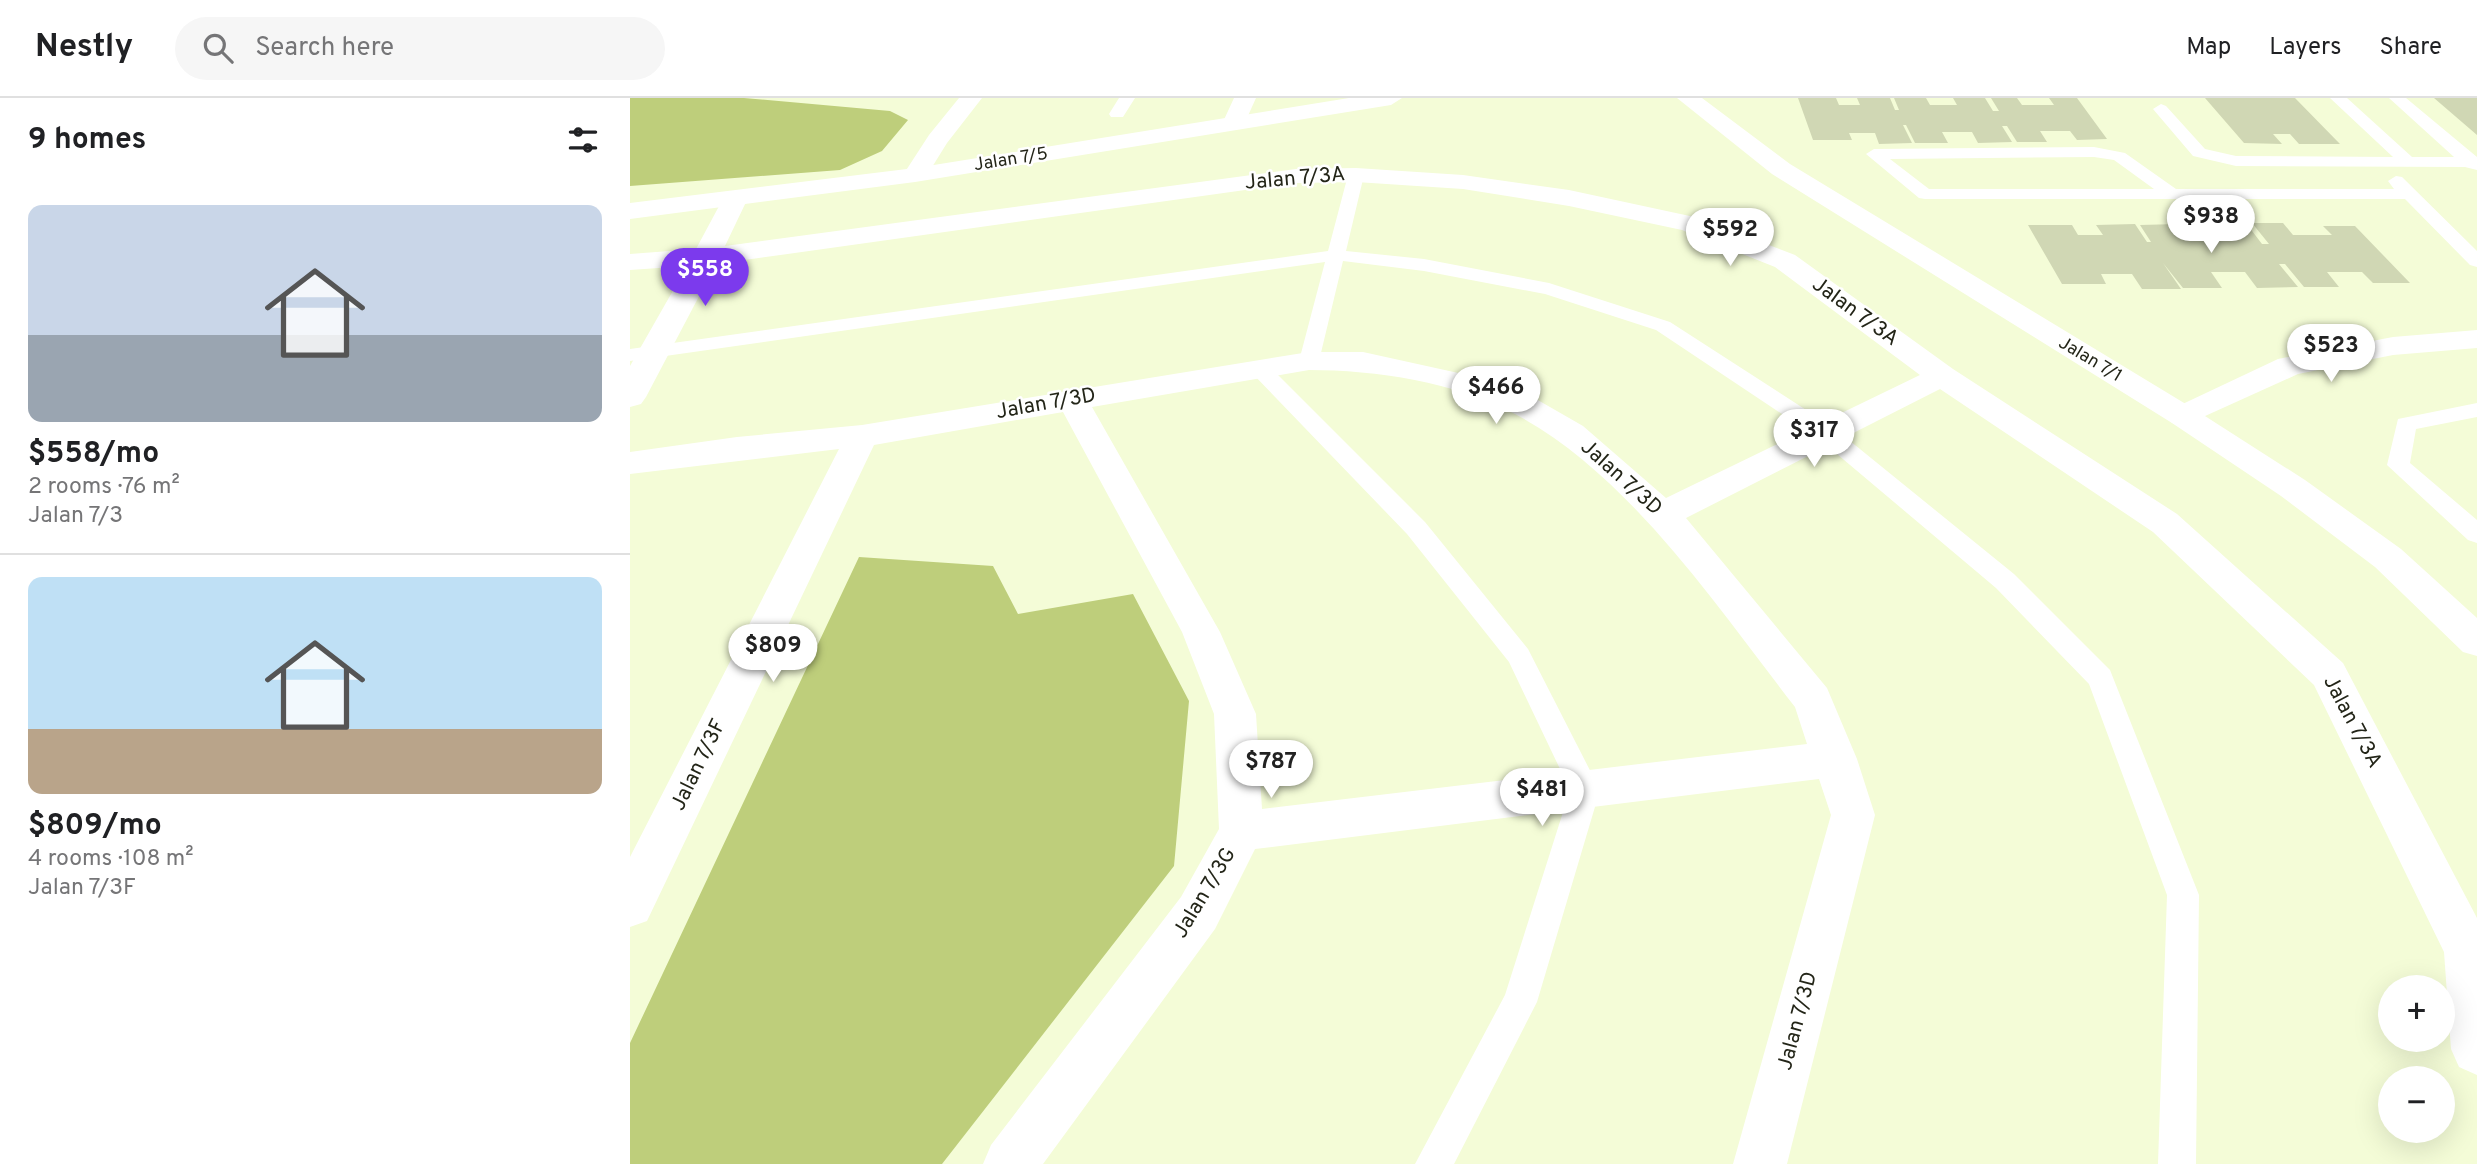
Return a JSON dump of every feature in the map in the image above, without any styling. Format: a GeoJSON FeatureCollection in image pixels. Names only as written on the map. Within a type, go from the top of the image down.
{"type":"FeatureCollection","features":[{"type":"Feature","properties":{"kind":"street"},"geometry":{"type":"LineString","coordinates":[[915,175],[937,140],[971,98]]}},
{"type":"Feature","properties":{"kind":"street"},"geometry":{"type":"LineString","coordinates":[[1234,124],[1245,98]]}},
{"type":"Feature","properties":{"kind":"street","name":"Jalan 7/5"},"geometry":{"type":"LineString","coordinates":[[630,211],[734,200],[915,175],[1391,98]]}},
{"type":"Feature","properties":{"kind":"street","name":"Jalan 7/1"},"geometry":{"type":"LineString","coordinates":[[1688,98],[1781,169],[2183,416],[2293,488],[2388,558],[2477,641]]}},
{"type":"Feature","properties":{"kind":"street","name":"Jalan 7/3A"},"geometry":{"type":"LineString","coordinates":[[630,262],[706,257],[1296,176],[1356,175],[1476,184],[1569,198],[1690,224],[1785,261],[1942,376],[2165,523],[2329,674],[2468,950],[2477,1049]]}},
{"type":"Feature","properties":{"kind":"street"},"geometry":{"type":"LineString","coordinates":[[630,397],[640,353],[706,257],[734,200]]}},
{"type":"Feature","properties":{"kind":"street"},"geometry":{"type":"LineString","coordinates":[[2183,416],[2288,366],[2393,346],[2477,339]]}},
{"type":"Feature","properties":{"kind":"street","name":"Jalan 7/3D"},"geometry":{"type":"LineString","coordinates":[[630,463],[737,448],[862,436],[1310,360],[1363,361],[1416,370],[1470,385],[1525,406],[1571,434],[1663,514],[1813,700],[1836,759],[1853,815],[1760,1164]]}},
{"type":"Feature","properties":{"kind":"street"},"geometry":{"type":"LineString","coordinates":[[1663,514],[1942,376]]}},
{"type":"Feature","properties":{"kind":"street","name":"Jalan 7/3G"},"geometry":{"type":"LineString","coordinates":[[1010,1164],[1198,913],[1241,831],[1235,714],[1201,632],[1072,399]]}},
{"type":"Feature","properties":{"kind":"street","name":"Jalan 7/3F"},"geometry":{"type":"LineString","coordinates":[[630,905],[862,436]]}},
{"type":"Feature","properties":{"kind":"street"},"geometry":{"type":"LineString","coordinates":[[1241,831],[1836,759]]}},
{"type":"Feature","properties":{"kind":"lane"},"geometry":{"type":"LineString","coordinates":[[1117,114],[1127,98]]}},
{"type":"Feature","properties":{"kind":"lane"},"geometry":{"type":"LineString","coordinates":[[2339,98],[2408,162]]}},
{"type":"Feature","properties":{"kind":"lane"},"geometry":{"type":"LineString","coordinates":[[2397,98],[2474,164]]}},
{"type":"Feature","properties":{"kind":"lane"},"geometry":{"type":"LineString","coordinates":[[2161,109],[2199,153],[2236,162],[2474,164]]}},
{"type":"Feature","properties":{"kind":"lane"},"geometry":{"type":"LineString","coordinates":[[2172,194],[2119,156],[2094,152],[1874,154],[1925,194],[2172,194],[2409,194]]}},
{"type":"Feature","properties":{"kind":"lane"},"geometry":{"type":"LineString","coordinates":[[2376,162],[2477,261]]}},
{"type":"Feature","properties":{"kind":"lane"},"geometry":{"type":"LineString","coordinates":[[1310,360],[1356,175]]}},
{"type":"Feature","properties":{"kind":"lane"},"geometry":{"type":"LineString","coordinates":[[640,353],[1336,255],[1424,265],[1549,289],[1663,326],[1826,433],[2005,581],[2100,678],[2183,895],[2177,1164]]}},
{"type":"Feature","properties":{"kind":"lane"},"geometry":{"type":"LineString","coordinates":[[1259,368],[1416,528],[1519,656],[1585,790],[1520,1002],[1434,1164]]}},
{"type":"Feature","properties":{"kind":"lane"},"geometry":{"type":"LineString","coordinates":[[2477,410],[2406,424],[2398,465],[2477,534]]}},
{"type":"Feature","properties":{"kind":"green space"},"geometry":{"type":"Polygon","coordinates":[[[630,98],[744,98],[890,111],[908,120],[882,151],[840,170],[630,186],[630,98]]]}},
{"type":"Feature","properties":{"kind":"green space"},"geometry":{"type":"Polygon","coordinates":[[[859,557],[993,566],[1018,614],[1133,594],[1189,701],[1174,866],[942,1164],[630,1164],[630,1043],[859,557]]]}},
{"type":"Feature","properties":{"kind":"building"},"geometry":{"type":"Polygon","coordinates":[[[1798,98],[1836,98],[1839,105],[1860,105],[1857,98],[1890,98],[1895,110],[1899,110],[1894,98],[1926,98],[1930,105],[1957,105],[1953,98],[1985,98],[1993,111],[1999,111],[1991,98],[2017,98],[2022,105],[2054,105],[2049,98],[2077,98],[2107,139],[2077,140],[2070,131],[2040,131],[2047,142],[2017,142],[2007,126],[2002,126],[2012,142],[1978,143],[1972,132],[1942,132],[1948,143],[1915,143],[1906,125],[1903,125],[1912,143],[1879,144],[1875,133],[1849,133],[1852,140],[1813,140],[1798,98]]]}},
{"type":"Feature","properties":{"kind":"building"},"geometry":{"type":"Polygon","coordinates":[[[2205,98],[2295,98],[2340,144],[2299,144],[2290,134],[2273,134],[2282,144],[2244,143],[2205,98]]]}},
{"type":"Feature","properties":{"kind":"building"},"geometry":{"type":"Polygon","coordinates":[[[2434,98],[2477,98],[2477,135],[2434,98]]]}},
{"type":"Feature","properties":{"kind":"building"},"geometry":{"type":"Polygon","coordinates":[[[2208,223],[2246,223],[2262,244],[2269,244],[2252,223],[2283,223],[2293,235],[2332,235],[2323,226],[2355,226],[2410,283],[2373,283],[2362,272],[2327,272],[2339,287],[2304,287],[2285,264],[2279,264],[2298,287],[2257,288],[2245,272],[2211,272],[2222,288],[2183,288],[2163,263],[2181,289],[2142,289],[2132,274],[2101,274],[2106,284],[2062,284],[2028,225],[2072,225],[2078,235],[2103,235],[2096,225],[2135,224],[2147,242],[2151,242],[2140,225],[2178,224],[2186,235],[2217,235],[2208,223]]]}}]}
